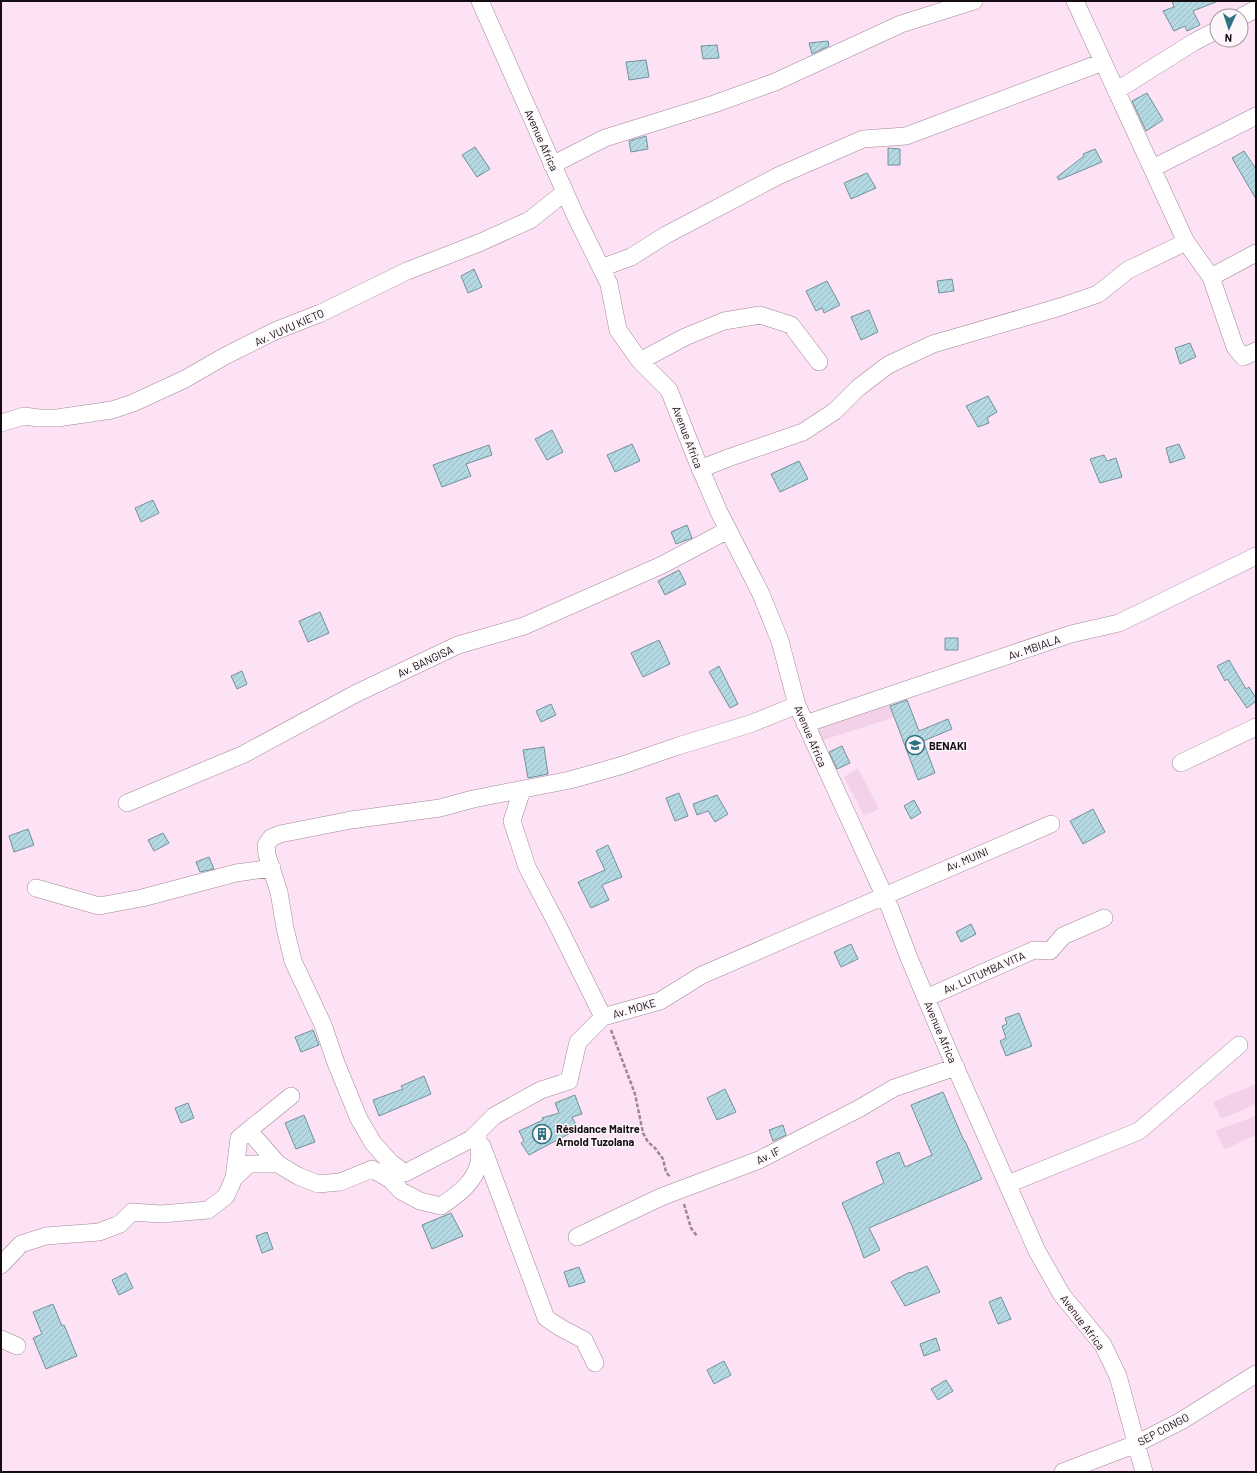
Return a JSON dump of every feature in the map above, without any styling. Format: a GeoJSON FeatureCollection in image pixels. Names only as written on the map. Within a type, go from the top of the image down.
{"type":"FeatureCollection","features":[{"type":"Feature","properties":{"kind":"street","name":"Avenue Africa"},"geometry":{"type":"LineString","coordinates":[[480,1],[590,249],[609,284],[618,330],[640,360],[669,390],[700,469],[728,530],[761,594],[780,641],[797,705],[884,896],[926,998],[1037,1251],[1062,1295],[1103,1346],[1118,1376],[1144,1472]]}},
{"type":"Feature","properties":{"kind":"street"},"geometry":{"type":"LineString","coordinates":[[552,165],[605,138],[714,104],[775,82],[901,24],[974,1]]}},
{"type":"Feature","properties":{"kind":"street"},"geometry":{"type":"LineString","coordinates":[[1075,1],[1186,242],[1211,277],[1235,347],[1243,357],[1256,351]]}},
{"type":"Feature","properties":{"kind":"street"},"geometry":{"type":"LineString","coordinates":[[1116,91],[1209,34]]}},
{"type":"Feature","properties":{"kind":"street"},"geometry":{"type":"LineString","coordinates":[[601,268],[631,257],[666,235],[778,176],[863,139],[906,136],[1103,62]]}},
{"type":"Feature","properties":{"kind":"street"},"geometry":{"type":"LineString","coordinates":[[1152,168],[1256,116]]}},
{"type":"Feature","properties":{"kind":"street","name":"Av. VUVU KIETO"},"geometry":{"type":"LineString","coordinates":[[1,423],[24,416],[39,418],[63,417],[112,410],[133,403],[185,379],[225,356],[275,331],[321,313],[407,271],[530,220],[565,192]]}},
{"type":"Feature","properties":{"kind":"street"},"geometry":{"type":"LineString","coordinates":[[700,469],[803,432],[835,411],[858,388],[888,365],[933,344],[1060,307],[1098,294],[1128,270],[1186,242]]}},
{"type":"Feature","properties":{"kind":"street"},"geometry":{"type":"LineString","coordinates":[[1211,277],[1256,253]]}},
{"type":"Feature","properties":{"kind":"street"},"geometry":{"type":"LineString","coordinates":[[640,360],[685,337],[724,321],[760,315],[791,325],[819,362]]}},
{"type":"Feature","properties":{"kind":"street","name":"Av. BANGISA"},"geometry":{"type":"LineString","coordinates":[[127,803],[244,754],[355,694],[458,645],[524,626],[662,565],[728,530]]}},
{"type":"Feature","properties":{"kind":"street","name":"Av. MBIALA"},"geometry":{"type":"LineString","coordinates":[[805,724],[1071,634],[1119,623],[1256,556]]}},
{"type":"Feature","properties":{"kind":"street"},"geometry":{"type":"LineString","coordinates":[[36,888],[99,906],[142,898],[236,873],[272,868],[267,855],[266,845],[272,838],[280,834],[351,820],[440,808],[473,799],[570,780],[623,765],[750,724],[797,705]]}},
{"type":"Feature","properties":{"kind":"street"},"geometry":{"type":"LineString","coordinates":[[1181,763],[1256,727]]}},
{"type":"Feature","properties":{"kind":"street"},"geometry":{"type":"LineString","coordinates":[[522,790],[512,821],[528,866],[606,1022]]}},
{"type":"Feature","properties":{"kind":"street","name":"Av. MUINI"},"geometry":{"type":"LineString","coordinates":[[884,896],[1051,824]]}},
{"type":"Feature","properties":{"kind":"street","name":"Av. MOKE"},"geometry":{"type":"LineString","coordinates":[[272,868],[279,892],[285,928],[293,961],[311,1003],[323,1025],[336,1063],[360,1119],[374,1143],[390,1162],[405,1173],[472,1140],[494,1116],[541,1090],[569,1081],[578,1042],[606,1022],[660,1001],[702,975],[795,936],[884,896]]}},
{"type":"Feature","properties":{"kind":"street","name":"Av. LUTUMBA VITA"},"geometry":{"type":"LineString","coordinates":[[926,998],[1034,950],[1050,951],[1063,936],[1104,918]]}},
{"type":"Feature","properties":{"kind":"street"},"geometry":{"type":"LineString","coordinates":[[1008,1184],[1139,1131],[1239,1045]]}},
{"type":"Feature","properties":{"kind":"street","name":"Av. IF"},"geometry":{"type":"LineString","coordinates":[[577,1238],[661,1197],[759,1160],[860,1108],[894,1088],[956,1067]]}},
{"type":"Feature","properties":{"kind":"street"},"geometry":{"type":"LineString","coordinates":[[1,1265],[21,1244],[46,1236],[99,1232],[120,1224],[132,1212],[161,1214],[208,1210],[226,1196],[234,1178],[239,1138],[291,1096]]}},
{"type":"Feature","properties":{"kind":"street"},"geometry":{"type":"LineString","coordinates":[[248,1131],[278,1164],[298,1176],[318,1184],[340,1182],[372,1170],[391,1180],[401,1191],[420,1201],[441,1206],[472,1181],[479,1161],[477,1133]]}},
{"type":"Feature","properties":{"kind":"street"},"geometry":{"type":"LineString","coordinates":[[477,1133],[546,1318],[584,1340],[595,1363]]}},
{"type":"Feature","properties":{"kind":"street"},"geometry":{"type":"LineString","coordinates":[[234,1178],[249,1164],[278,1164]]}},
{"type":"Feature","properties":{"kind":"street"},"geometry":{"type":"LineString","coordinates":[[1,1339],[17,1346]]}},
{"type":"Feature","properties":{"kind":"street","name":"SEP CONGO"},"geometry":{"type":"LineString","coordinates":[[1064,1472],[1136,1444],[1181,1421],[1256,1374]]}},
{"type":"Feature","properties":{"kind":"path"},"geometry":{"type":"LineString","coordinates":[[606,1022],[635,1094],[644,1133],[648,1142],[655,1148],[663,1159],[666,1172],[673,1182]]}},
{"type":"Feature","properties":{"kind":"path"},"geometry":{"type":"LineString","coordinates":[[684,1202],[691,1228],[697,1236]]}},
{"type":"Feature","properties":{"kind":"shaded area"},"geometry":{"type":"Polygon","coordinates":[[[890,704],[895,717],[823,740],[817,726],[890,704]]]}},
{"type":"Feature","properties":{"kind":"shaded area"},"geometry":{"type":"Polygon","coordinates":[[[858,768],[879,809],[864,816],[844,777],[858,768]]]}},
{"type":"Feature","properties":{"kind":"shaded area"},"geometry":{"type":"Polygon","coordinates":[[[1256,1084],[1256,1104],[1221,1119],[1213,1102],[1256,1084]]]}},
{"type":"Feature","properties":{"kind":"shaded area"},"geometry":{"type":"Polygon","coordinates":[[[1256,1116],[1256,1135],[1225,1149],[1215,1131],[1256,1116]]]}},
{"type":"Feature","properties":{"kind":"building"},"geometry":{"type":"Polygon","coordinates":[[[1172,1],[1216,2],[1193,11],[1200,25],[1187,31],[1185,26],[1174,31],[1163,11],[1174,7],[1172,1]]]}},
{"type":"Feature","properties":{"kind":"building"},"geometry":{"type":"Polygon","coordinates":[[[828,41],[829,46],[812,54],[809,43],[828,41]]]}},
{"type":"Feature","properties":{"kind":"building"},"geometry":{"type":"Polygon","coordinates":[[[717,45],[719,58],[703,59],[701,46],[717,45]]]}},
{"type":"Feature","properties":{"kind":"building"},"geometry":{"type":"Polygon","coordinates":[[[646,60],[649,77],[629,80],[626,62],[646,60]]]}},
{"type":"Feature","properties":{"kind":"building"},"geometry":{"type":"Polygon","coordinates":[[[1147,93],[1163,120],[1146,131],[1132,101],[1147,93]]]}},
{"type":"Feature","properties":{"kind":"building"},"geometry":{"type":"Polygon","coordinates":[[[646,136],[648,149],[631,152],[629,141],[646,136]]]}},
{"type":"Feature","properties":{"kind":"building"},"geometry":{"type":"Polygon","coordinates":[[[475,147],[490,169],[477,177],[462,155],[475,147]]]}},
{"type":"Feature","properties":{"kind":"building"},"geometry":{"type":"Polygon","coordinates":[[[888,148],[900,149],[900,165],[888,165],[888,148]]]}},
{"type":"Feature","properties":{"kind":"building"},"geometry":{"type":"Polygon","coordinates":[[[1095,149],[1102,162],[1059,180],[1057,177],[1084,156],[1083,154],[1095,149]]]}},
{"type":"Feature","properties":{"kind":"building"},"geometry":{"type":"Polygon","coordinates":[[[1244,151],[1256,169],[1256,199],[1232,158],[1244,151]]]}},
{"type":"Feature","properties":{"kind":"building"},"geometry":{"type":"Polygon","coordinates":[[[867,173],[876,188],[851,199],[844,183],[867,173]]]}},
{"type":"Feature","properties":{"kind":"building"},"geometry":{"type":"Polygon","coordinates":[[[474,269],[482,287],[468,293],[461,276],[474,269]]]}},
{"type":"Feature","properties":{"kind":"building"},"geometry":{"type":"Polygon","coordinates":[[[952,279],[954,291],[939,293],[937,281],[952,279]]]}},
{"type":"Feature","properties":{"kind":"building"},"geometry":{"type":"Polygon","coordinates":[[[827,281],[840,305],[824,313],[822,308],[816,311],[806,291],[827,281]]]}},
{"type":"Feature","properties":{"kind":"building"},"geometry":{"type":"Polygon","coordinates":[[[869,310],[878,332],[861,340],[851,317],[869,310]]]}},
{"type":"Feature","properties":{"kind":"building"},"geometry":{"type":"Polygon","coordinates":[[[1190,343],[1196,357],[1180,364],[1175,348],[1190,343]]]}},
{"type":"Feature","properties":{"kind":"building"},"geometry":{"type":"Polygon","coordinates":[[[988,396],[997,412],[987,418],[989,423],[978,427],[966,406],[988,396]]]}},
{"type":"Feature","properties":{"kind":"building"},"geometry":{"type":"Polygon","coordinates":[[[552,430],[563,452],[547,460],[535,439],[552,430]]]}},
{"type":"Feature","properties":{"kind":"building"},"geometry":{"type":"Polygon","coordinates":[[[632,444],[640,461],[615,472],[607,455],[632,444]]]}},
{"type":"Feature","properties":{"kind":"building"},"geometry":{"type":"Polygon","coordinates":[[[1179,444],[1185,458],[1170,463],[1166,448],[1179,444]]]}},
{"type":"Feature","properties":{"kind":"building"},"geometry":{"type":"Polygon","coordinates":[[[489,445],[492,455],[466,464],[471,476],[442,487],[433,465],[489,445]]]}},
{"type":"Feature","properties":{"kind":"building"},"geometry":{"type":"Polygon","coordinates":[[[1104,455],[1107,461],[1116,458],[1122,477],[1100,483],[1090,459],[1104,455]]]}},
{"type":"Feature","properties":{"kind":"building"},"geometry":{"type":"Polygon","coordinates":[[[799,461],[808,479],[780,492],[771,474],[799,461]]]}},
{"type":"Feature","properties":{"kind":"building"},"geometry":{"type":"Polygon","coordinates":[[[153,500],[159,513],[141,522],[135,508],[153,500]]]}},
{"type":"Feature","properties":{"kind":"building"},"geometry":{"type":"Polygon","coordinates":[[[687,525],[692,538],[676,544],[671,532],[687,525]]]}},
{"type":"Feature","properties":{"kind":"building"},"geometry":{"type":"Polygon","coordinates":[[[679,570],[686,584],[665,595],[658,581],[679,570]]]}},
{"type":"Feature","properties":{"kind":"building"},"geometry":{"type":"Polygon","coordinates":[[[320,612],[329,633],[308,642],[299,621],[320,612]]]}},
{"type":"Feature","properties":{"kind":"building"},"geometry":{"type":"Polygon","coordinates":[[[945,638],[958,638],[958,650],[945,650],[945,638]]]}},
{"type":"Feature","properties":{"kind":"building"},"geometry":{"type":"Polygon","coordinates":[[[659,640],[670,664],[643,677],[631,653],[659,640]]]}},
{"type":"Feature","properties":{"kind":"building"},"geometry":{"type":"Polygon","coordinates":[[[1229,660],[1246,689],[1249,687],[1256,698],[1256,701],[1247,708],[1227,679],[1225,681],[1217,666],[1229,660]]]}},
{"type":"Feature","properties":{"kind":"building"},"geometry":{"type":"Polygon","coordinates":[[[719,666],[738,704],[730,708],[709,672],[719,666]]]}},
{"type":"Feature","properties":{"kind":"building"},"geometry":{"type":"Polygon","coordinates":[[[242,671],[247,684],[237,689],[231,676],[242,671]]]}},
{"type":"Feature","properties":{"kind":"building","name":"BENAKI"},"geometry":{"type":"Polygon","coordinates":[[[907,700],[919,731],[948,719],[952,729],[923,741],[935,773],[918,780],[890,706],[907,700]]]}},
{"type":"Feature","properties":{"kind":"building"},"geometry":{"type":"Polygon","coordinates":[[[551,704],[556,715],[541,722],[536,711],[551,704]]]}},
{"type":"Feature","properties":{"kind":"building"},"geometry":{"type":"Polygon","coordinates":[[[842,746],[850,763],[837,769],[829,752],[842,746]]]}},
{"type":"Feature","properties":{"kind":"building"},"geometry":{"type":"Polygon","coordinates":[[[544,747],[548,774],[528,778],[523,750],[544,747]]]}},
{"type":"Feature","properties":{"kind":"building"},"geometry":{"type":"Polygon","coordinates":[[[679,793],[688,816],[675,821],[666,798],[679,793]]]}},
{"type":"Feature","properties":{"kind":"building"},"geometry":{"type":"Polygon","coordinates":[[[717,795],[728,814],[715,822],[708,811],[697,815],[693,804],[717,795]]]}},
{"type":"Feature","properties":{"kind":"building"},"geometry":{"type":"Polygon","coordinates":[[[914,800],[921,813],[911,819],[904,806],[914,800]]]}},
{"type":"Feature","properties":{"kind":"building"},"geometry":{"type":"Polygon","coordinates":[[[1093,809],[1105,832],[1083,844],[1070,821],[1093,809]]]}},
{"type":"Feature","properties":{"kind":"building"},"geometry":{"type":"Polygon","coordinates":[[[28,829],[34,845],[14,852],[9,836],[28,829]]]}},
{"type":"Feature","properties":{"kind":"building"},"geometry":{"type":"Polygon","coordinates":[[[163,833],[169,843],[154,851],[148,840],[163,833]]]}},
{"type":"Feature","properties":{"kind":"building"},"geometry":{"type":"Polygon","coordinates":[[[608,845],[622,877],[602,885],[609,900],[591,908],[578,882],[605,870],[596,851],[608,845]]]}},
{"type":"Feature","properties":{"kind":"building"},"geometry":{"type":"Polygon","coordinates":[[[209,857],[214,869],[200,872],[196,862],[209,857]]]}},
{"type":"Feature","properties":{"kind":"building"},"geometry":{"type":"Polygon","coordinates":[[[971,924],[976,934],[961,942],[956,932],[971,924]]]}},
{"type":"Feature","properties":{"kind":"building"},"geometry":{"type":"Polygon","coordinates":[[[851,944],[858,959],[841,967],[834,952],[851,944]]]}},
{"type":"Feature","properties":{"kind":"building"},"geometry":{"type":"Polygon","coordinates":[[[1019,1013],[1032,1046],[1006,1056],[1000,1041],[1006,1038],[1002,1026],[1007,1024],[1005,1018],[1019,1013]]]}},
{"type":"Feature","properties":{"kind":"building"},"geometry":{"type":"Polygon","coordinates":[[[313,1030],[319,1045],[301,1052],[295,1037],[313,1030]]]}},
{"type":"Feature","properties":{"kind":"building"},"geometry":{"type":"Polygon","coordinates":[[[424,1076],[431,1094],[379,1116],[373,1100],[403,1089],[401,1086],[424,1076]]]}},
{"type":"Feature","properties":{"kind":"building"},"geometry":{"type":"Polygon","coordinates":[[[725,1089],[736,1112],[717,1120],[707,1098],[725,1089]]]}},
{"type":"Feature","properties":{"kind":"building"},"geometry":{"type":"Polygon","coordinates":[[[943,1092],[982,1179],[869,1228],[880,1250],[864,1258],[842,1203],[884,1183],[876,1162],[899,1152],[905,1167],[932,1155],[911,1105],[943,1092]]]}},
{"type":"Feature","properties":{"kind":"building","name":"Résidance Maitre Arnold Tuzolana"},"geometry":{"type":"Polygon","coordinates":[[[575,1095],[582,1114],[572,1117],[578,1129],[529,1155],[521,1143],[524,1141],[519,1131],[543,1120],[542,1118],[559,1113],[555,1103],[575,1095]]]}},
{"type":"Feature","properties":{"kind":"building"},"geometry":{"type":"Polygon","coordinates":[[[188,1103],[194,1118],[181,1123],[175,1108],[188,1103]]]}},
{"type":"Feature","properties":{"kind":"building"},"geometry":{"type":"Polygon","coordinates":[[[304,1115],[315,1142],[296,1149],[285,1123],[304,1115]]]}},
{"type":"Feature","properties":{"kind":"building"},"geometry":{"type":"Polygon","coordinates":[[[783,1125],[786,1135],[773,1141],[769,1130],[783,1125]]]}},
{"type":"Feature","properties":{"kind":"building"},"geometry":{"type":"Polygon","coordinates":[[[451,1213],[463,1236],[432,1249],[422,1225],[451,1213]]]}},
{"type":"Feature","properties":{"kind":"building"},"geometry":{"type":"Polygon","coordinates":[[[267,1232],[273,1249],[262,1253],[256,1236],[267,1232]]]}},
{"type":"Feature","properties":{"kind":"building"},"geometry":{"type":"Polygon","coordinates":[[[927,1266],[940,1292],[905,1306],[891,1282],[910,1272],[911,1273],[927,1266]]]}},
{"type":"Feature","properties":{"kind":"building"},"geometry":{"type":"Polygon","coordinates":[[[579,1267],[585,1282],[569,1287],[564,1272],[579,1267]]]}},
{"type":"Feature","properties":{"kind":"building"},"geometry":{"type":"Polygon","coordinates":[[[126,1273],[133,1288],[119,1295],[112,1280],[126,1273]]]}},
{"type":"Feature","properties":{"kind":"building"},"geometry":{"type":"Polygon","coordinates":[[[1001,1297],[1011,1319],[998,1324],[989,1302],[1001,1297]]]}},
{"type":"Feature","properties":{"kind":"building"},"geometry":{"type":"Polygon","coordinates":[[[53,1304],[77,1356],[46,1369],[33,1338],[42,1334],[33,1312],[53,1304]]]}},
{"type":"Feature","properties":{"kind":"building"},"geometry":{"type":"Polygon","coordinates":[[[936,1338],[940,1350],[924,1356],[920,1344],[936,1338]]]}},
{"type":"Feature","properties":{"kind":"building"},"geometry":{"type":"Polygon","coordinates":[[[724,1361],[731,1375],[714,1384],[707,1370],[724,1361]]]}},
{"type":"Feature","properties":{"kind":"building"},"geometry":{"type":"Polygon","coordinates":[[[946,1380],[953,1391],[938,1400],[931,1389],[946,1380]]]}},
{"type":"Feature","properties":{"kind":"place","name":"BENAKI"},"geometry":{"type":"Point","coordinates":[915,745]}},
{"type":"Feature","properties":{"kind":"place","name":"Résidance Maitre Arnold Tuzolana"},"geometry":{"type":"Point","coordinates":[542,1134]}}]}
